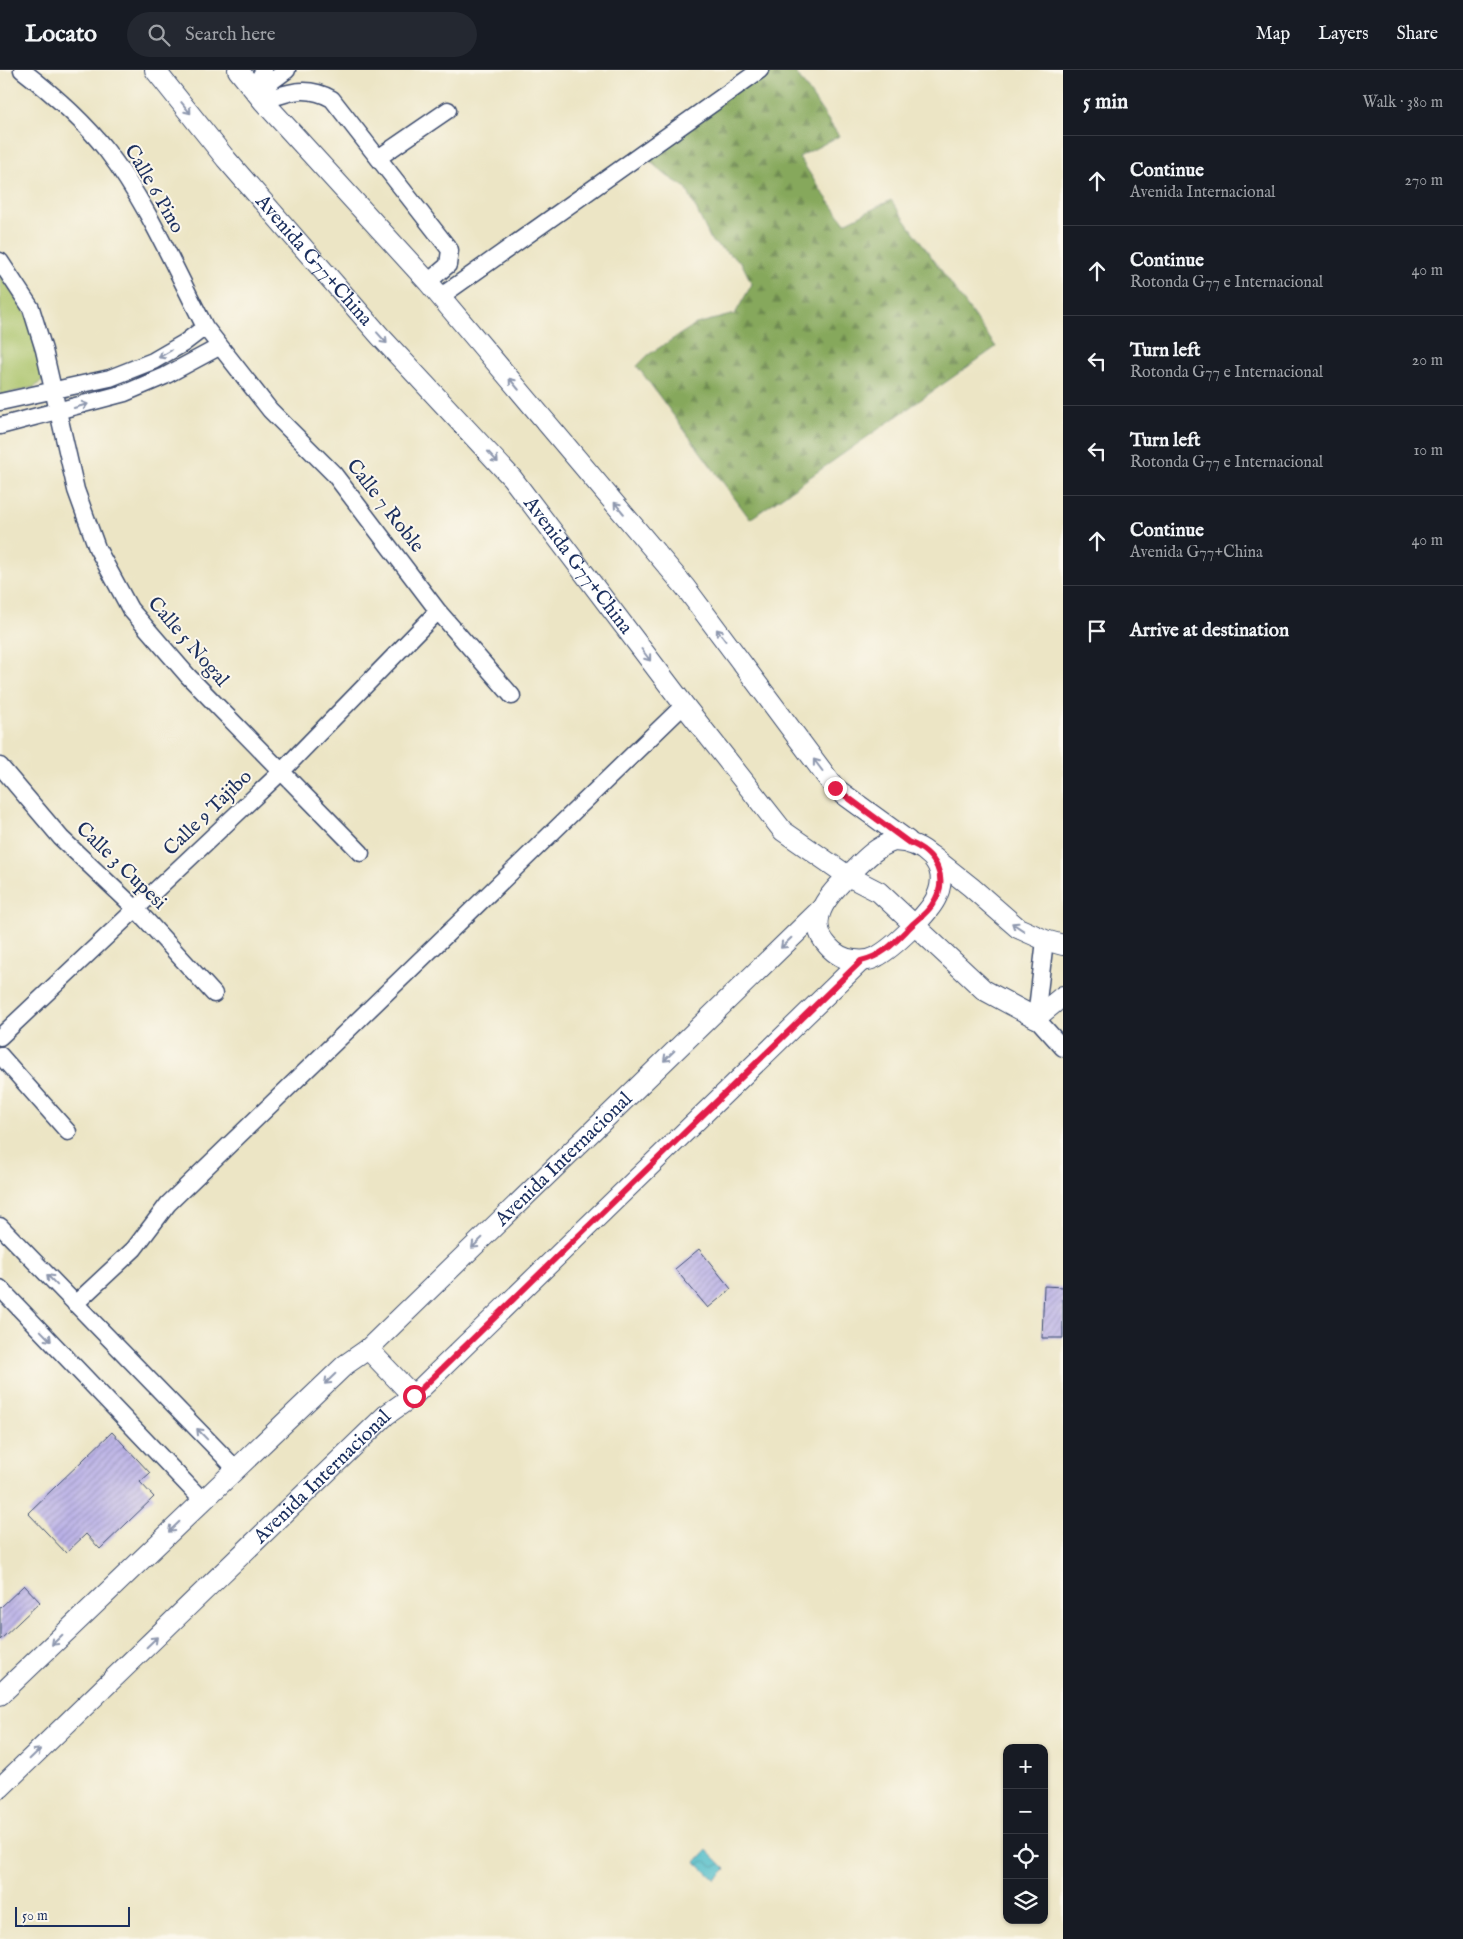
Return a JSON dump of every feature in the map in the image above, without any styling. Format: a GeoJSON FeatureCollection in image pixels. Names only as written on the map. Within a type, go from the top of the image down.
{"type":"FeatureCollection","features":[{"type":"Feature","properties":{"kind":"main road","name":"Avenida G77+China"},"geometry":{"type":"LineString","coordinates":[[155,70],[226,159],[380,336],[512,478],[684,705],[784,831],[848,876],[879,892],[984,990],[1036,1018]]}},
{"type":"Feature","properties":{"kind":"main road"},"geometry":{"type":"LineString","coordinates":[[238,70],[257,94],[434,289],[686,587],[835,788],[908,842]]}},
{"type":"Feature","properties":{"kind":"main road"},"geometry":{"type":"LineString","coordinates":[[931,855],[938,867],[940,880],[938,894],[932,906],[886,951],[874,958],[861,961],[841,957],[826,944],[820,927],[821,909],[826,898],[881,846],[894,841],[908,842],[920,846],[931,855],[1018,928],[1054,942]]}},
{"type":"Feature","properties":{"kind":"main road","name":"Avenida Internacional"},"geometry":{"type":"LineString","coordinates":[[0,1696],[202,1500],[345,1365],[368,1349],[821,909]]}},
{"type":"Feature","properties":{"kind":"main road","name":"Avenida Internacional"},"geometry":{"type":"LineString","coordinates":[[0,1788],[386,1415],[414,1396],[861,961]]}},
{"type":"Feature","properties":{"kind":"main road"},"geometry":{"type":"LineString","coordinates":[[1036,1018],[1063,996]]}},
{"type":"Feature","properties":{"kind":"main road"},"geometry":{"type":"LineString","coordinates":[[368,1349],[414,1396]]}},
{"type":"Feature","properties":{"kind":"street","name":"Calle 6 Pino"},"geometry":{"type":"LineString","coordinates":[[22,70],[63,102],[107,150],[132,187],[205,327],[219,347]]}},
{"type":"Feature","properties":{"kind":"street"},"geometry":{"type":"LineString","coordinates":[[257,94],[264,70]]}},
{"type":"Feature","properties":{"kind":"street"},"geometry":{"type":"LineString","coordinates":[[257,94],[287,70]]}},
{"type":"Feature","properties":{"kind":"street"},"geometry":{"type":"LineString","coordinates":[[434,289],[760,70]]}},
{"type":"Feature","properties":{"kind":"street"},"geometry":{"type":"LineString","coordinates":[[257,94],[290,91],[314,92],[332,99],[450,250],[448,265],[434,289]]}},
{"type":"Feature","properties":{"kind":"street"},"geometry":{"type":"LineString","coordinates":[[378,158],[448,110]]}},
{"type":"Feature","properties":{"kind":"street","name":"Calle 5 Nogal"},"geometry":{"type":"LineString","coordinates":[[0,261],[31,308],[54,389],[76,490],[97,548],[130,609],[188,676],[280,773],[360,853]]}},
{"type":"Feature","properties":{"kind":"street"},"geometry":{"type":"LineString","coordinates":[[0,402],[110,378],[153,361],[184,343],[205,327]]}},
{"type":"Feature","properties":{"kind":"street"},"geometry":{"type":"LineString","coordinates":[[0,426],[125,393],[165,376],[219,347]]}},
{"type":"Feature","properties":{"kind":"street","name":"Calle 7 Roble"},"geometry":{"type":"LineString","coordinates":[[219,347],[270,410],[334,474],[438,611],[512,696]]}},
{"type":"Feature","properties":{"kind":"street","name":"Calle 9 Tajibo"},"geometry":{"type":"LineString","coordinates":[[0,1037],[137,910],[280,773],[438,611]]}},
{"type":"Feature","properties":{"kind":"street"},"geometry":{"type":"LineString","coordinates":[[75,1304],[134,1249],[168,1204],[684,705]]}},
{"type":"Feature","properties":{"kind":"street","name":"Calle 3 Cupesi"},"geometry":{"type":"LineString","coordinates":[[0,766],[61,838],[137,910],[214,994]]}},
{"type":"Feature","properties":{"kind":"street"},"geometry":{"type":"LineString","coordinates":[[1054,942],[1036,1018],[1063,1048]]}},
{"type":"Feature","properties":{"kind":"street"},"geometry":{"type":"LineString","coordinates":[[0,1055],[68,1132]]}},
{"type":"Feature","properties":{"kind":"street"},"geometry":{"type":"LineString","coordinates":[[0,1226],[236,1469]]}},
{"type":"Feature","properties":{"kind":"street"},"geometry":{"type":"LineString","coordinates":[[0,1288],[202,1500]]}},
{"type":"Feature","properties":{"kind":"green space"},"geometry":{"type":"Polygon","coordinates":[[[760,70],[794,70],[839,136],[799,157],[845,223],[891,200],[996,347],[750,519],[637,366],[648,355],[696,324],[735,314],[752,284],[741,262],[712,242],[686,188],[667,176],[640,153],[760,70]]]}},
{"type":"Feature","properties":{"kind":"green space"},"geometry":{"type":"Polygon","coordinates":[[[0,274],[28,317],[44,378],[35,387],[0,395],[0,274]]]}},
{"type":"Feature","properties":{"kind":"water"},"geometry":{"type":"Polygon","coordinates":[[[707,1850],[726,1869],[715,1880],[696,1862],[707,1850]]]}},
{"type":"Feature","properties":{"kind":"building"},"geometry":{"type":"Polygon","coordinates":[[[699,1249],[731,1289],[708,1308],[675,1269],[699,1249]]]}},
{"type":"Feature","properties":{"kind":"building"},"geometry":{"type":"Polygon","coordinates":[[[1044,1286],[1063,1287],[1063,1338],[1042,1338],[1044,1286]]]}},
{"type":"Feature","properties":{"kind":"building"},"geometry":{"type":"Polygon","coordinates":[[[112,1432],[150,1473],[140,1482],[154,1497],[100,1549],[86,1534],[66,1553],[28,1513],[112,1432]]]}},
{"type":"Feature","properties":{"kind":"building"},"geometry":{"type":"Polygon","coordinates":[[[24,1585],[40,1602],[0,1640],[0,1608],[24,1585]]]}},
{"type":"Feature","properties":{"kind":"route"},"geometry":{"type":"LineString","coordinates":[[414,1396],[861,961],[874,958],[886,951],[932,906],[938,894],[940,880],[938,867],[931,855],[920,846],[908,842],[835,788]]}}]}
